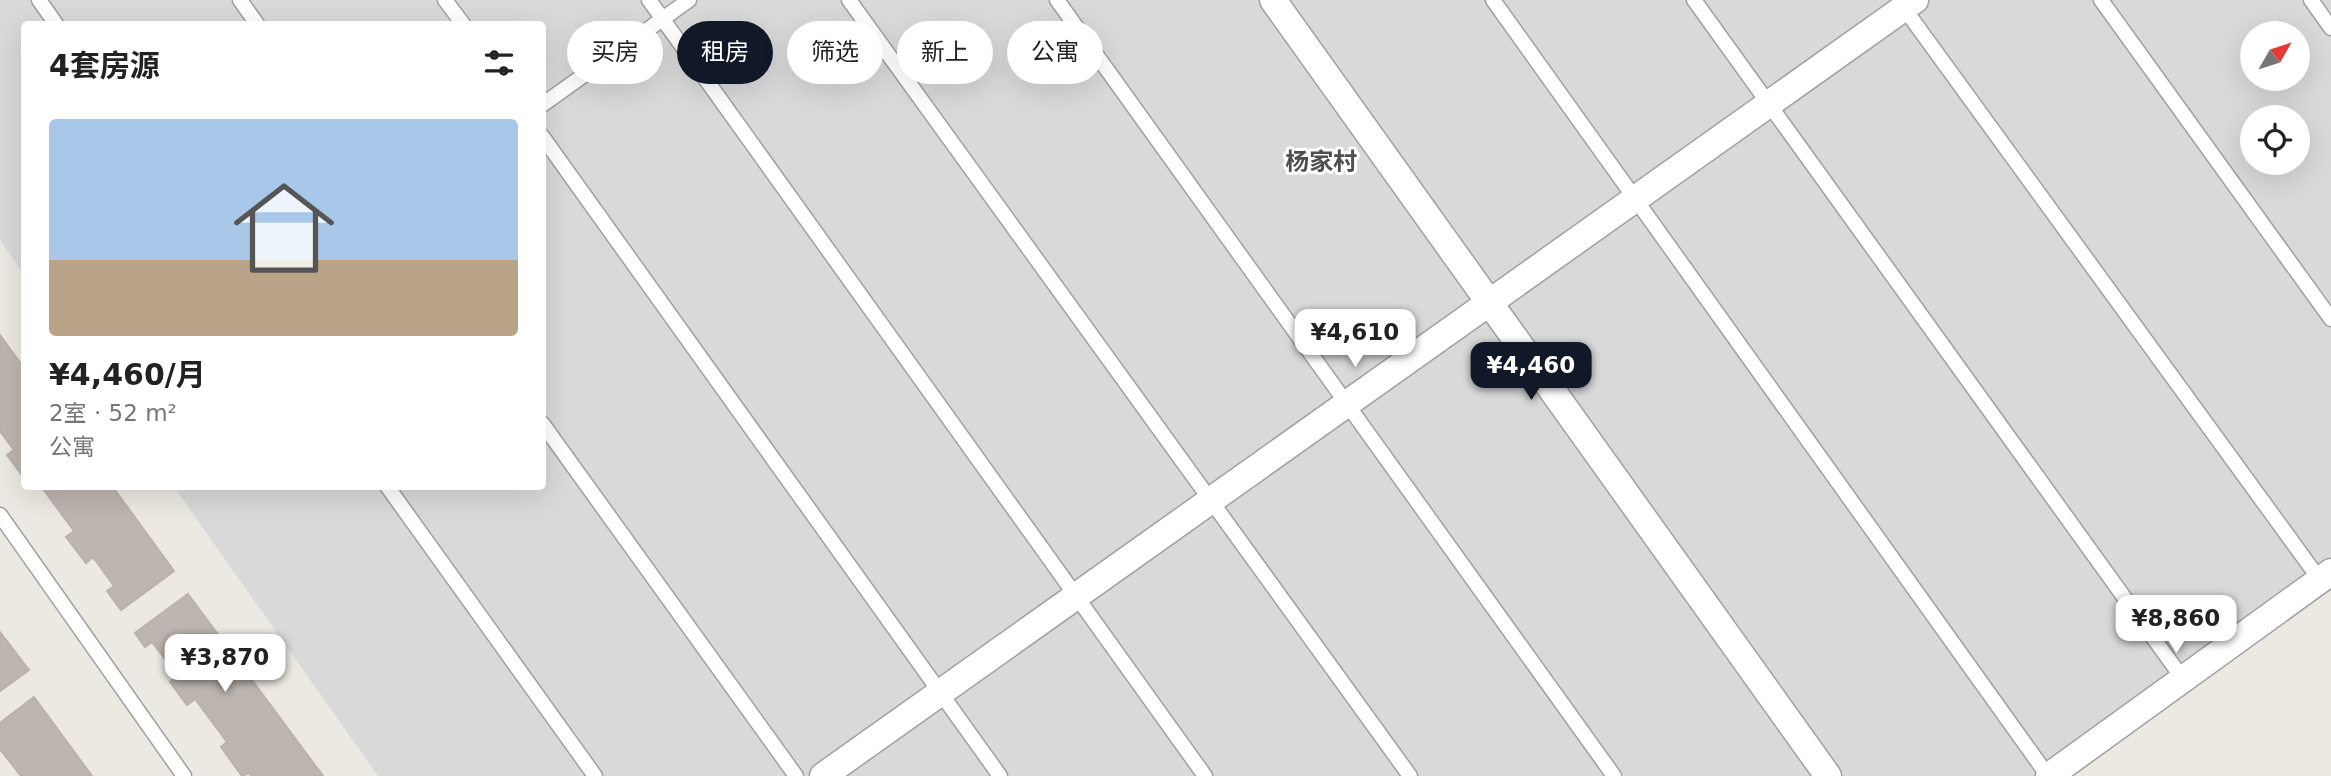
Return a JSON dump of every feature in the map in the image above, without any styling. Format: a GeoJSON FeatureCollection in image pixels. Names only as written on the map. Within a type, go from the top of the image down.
{"type":"FeatureCollection","features":[{"type":"Feature","properties":{"kind":"street"},"geometry":{"type":"LineString","coordinates":[[1273,0],[1828,776]]}},
{"type":"Feature","properties":{"kind":"street"},"geometry":{"type":"LineString","coordinates":[[823,776],[1769,104],[1906,3]]}},
{"type":"Feature","properties":{"kind":"street"},"geometry":{"type":"LineString","coordinates":[[2049,776],[2325,576]]}},
{"type":"Feature","properties":{"kind":"lane"},"geometry":{"type":"LineString","coordinates":[[39,0],[54,21]]}},
{"type":"Feature","properties":{"kind":"lane"},"geometry":{"type":"LineString","coordinates":[[240,0],[255,21]]}},
{"type":"Feature","properties":{"kind":"lane"},"geometry":{"type":"LineString","coordinates":[[446,0],[461,21]]}},
{"type":"Feature","properties":{"kind":"lane"},"geometry":{"type":"LineString","coordinates":[[649,0],[1205,776]]}},
{"type":"Feature","properties":{"kind":"lane"},"geometry":{"type":"LineString","coordinates":[[546,102],[689,0]]}},
{"type":"Feature","properties":{"kind":"lane"},"geometry":{"type":"LineString","coordinates":[[849,0],[1410,776]]}},
{"type":"Feature","properties":{"kind":"lane"},"geometry":{"type":"LineString","coordinates":[[1057,0],[1614,776]]}},
{"type":"Feature","properties":{"kind":"lane"},"geometry":{"type":"LineString","coordinates":[[1493,0],[2049,776]]}},
{"type":"Feature","properties":{"kind":"lane"},"geometry":{"type":"LineString","coordinates":[[1694,0],[2183,679]]}},
{"type":"Feature","properties":{"kind":"lane"},"geometry":{"type":"LineString","coordinates":[[2101,0],[2331,318]]}},
{"type":"Feature","properties":{"kind":"lane"},"geometry":{"type":"LineString","coordinates":[[2311,0],[2331,28]]}},
{"type":"Feature","properties":{"kind":"lane"},"geometry":{"type":"LineString","coordinates":[[1906,3],[2325,576]]}},
{"type":"Feature","properties":{"kind":"lane"},"geometry":{"type":"LineString","coordinates":[[546,142],[1000,776]]}},
{"type":"Feature","properties":{"kind":"lane"},"geometry":{"type":"LineString","coordinates":[[546,429],[796,776]]}},
{"type":"Feature","properties":{"kind":"lane"},"geometry":{"type":"LineString","coordinates":[[390,490],[595,776]]}},
{"type":"Feature","properties":{"kind":"lane"},"geometry":{"type":"LineString","coordinates":[[0,515],[184,776]]}},
{"type":"Feature","properties":{"kind":"shaded area"},"geometry":{"type":"Polygon","coordinates":[[[0,0],[2331,0],[2331,589],[2072,776],[378,776],[176,490],[546,490],[546,21],[21,21],[21,271],[0,240],[0,0]]]}},
{"type":"Feature","properties":{"kind":"building"},"geometry":{"type":"Polygon","coordinates":[[[0,335],[21,364],[21,474],[7,455],[14,450],[0,431],[0,335]]]}},
{"type":"Feature","properties":{"kind":"building"},"geometry":{"type":"Polygon","coordinates":[[[44,490],[115,490],[174,571],[121,610],[107,591],[114,586],[93,557],[86,563],[66,537],[74,531],[44,490]]]}},
{"type":"Feature","properties":{"kind":"building"},"geometry":{"type":"Polygon","coordinates":[[[188,594],[323,776],[251,776],[249,773],[242,776],[221,747],[227,742],[195,699],[187,705],[170,682],[178,676],[152,642],[145,647],[135,633],[188,594]]]}},
{"type":"Feature","properties":{"kind":"building"},"geometry":{"type":"Polygon","coordinates":[[[0,632],[29,670],[0,691],[0,632]]]}},
{"type":"Feature","properties":{"kind":"building"},"geometry":{"type":"Polygon","coordinates":[[[34,697],[92,776],[21,776],[0,749],[0,723],[34,697]]]}},
{"type":"Feature","properties":{"kind":"district","name":"杨家村"},"geometry":{"type":"Point","coordinates":[1321,162]}}]}
